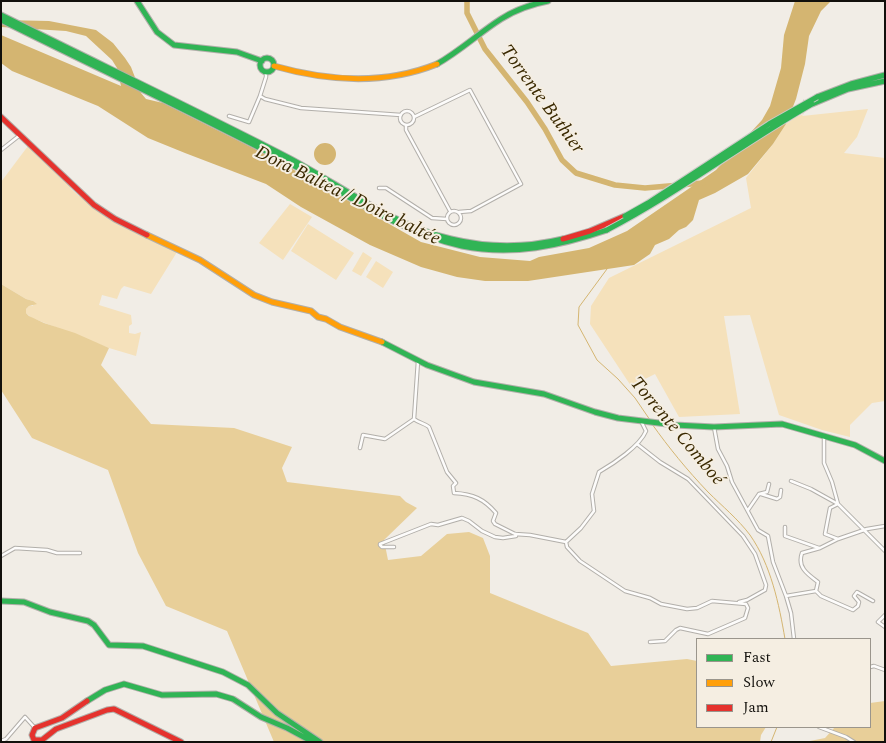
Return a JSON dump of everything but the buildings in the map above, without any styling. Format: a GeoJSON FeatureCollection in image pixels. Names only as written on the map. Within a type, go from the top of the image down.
{"type":"FeatureCollection","features":[{"type":"Feature","properties":{"kind":"main road"},"geometry":{"type":"LineString","coordinates":[[137,1],[161,37],[174,45],[237,52],[262,61],[270,59],[274,66],[294,73],[372,78],[397,76],[436,64],[512,12],[548,1]]}},
{"type":"Feature","properties":{"kind":"main road"},"geometry":{"type":"LineString","coordinates":[[1,15],[290,164],[394,222],[443,242],[479,249],[526,250],[569,242],[607,230],[637,215],[772,127],[812,104],[848,89],[885,81]]}},
{"type":"Feature","properties":{"kind":"main road"},"geometry":{"type":"LineString","coordinates":[[1,20],[291,160],[391,215],[426,231],[483,245],[526,245],[579,235],[625,216],[783,115],[817,97],[851,84],[885,75]]}},
{"type":"Feature","properties":{"kind":"main road"},"geometry":{"type":"LineString","coordinates":[[262,61],[261,66],[266,72],[272,70],[274,66]]}},
{"type":"Feature","properties":{"kind":"main road"},"geometry":{"type":"LineString","coordinates":[[1,117],[94,204],[115,220],[193,257],[263,299],[311,311],[318,317],[378,340],[418,361],[474,382],[544,394],[595,412],[643,422],[714,427],[782,424],[855,445],[885,460]]}},
{"type":"Feature","properties":{"kind":"main road"},"geometry":{"type":"LineString","coordinates":[[1,601],[12,600],[28,603],[92,624],[109,645],[150,648],[228,675],[248,685],[278,713],[320,742]]}},
{"type":"Feature","properties":{"kind":"main road"},"geometry":{"type":"LineString","coordinates":[[181,742],[114,709],[56,729],[40,741],[34,740],[32,732],[35,728],[62,718],[105,690],[124,684],[162,695],[216,694],[227,697],[238,701],[261,717],[287,728],[312,742]]}},
{"type":"Feature","properties":{"kind":"street"},"geometry":{"type":"LineString","coordinates":[[230,116],[249,122],[260,96],[266,72]]}},
{"type":"Feature","properties":{"kind":"street"},"geometry":{"type":"LineString","coordinates":[[406,125],[413,122],[414,117],[470,90],[521,184],[470,211],[450,211]]}},
{"type":"Feature","properties":{"kind":"street"},"geometry":{"type":"LineString","coordinates":[[260,96],[300,108],[400,115],[404,111],[408,111],[414,117]]}},
{"type":"Feature","properties":{"kind":"street"},"geometry":{"type":"LineString","coordinates":[[400,115],[401,121],[406,125],[406,130],[450,211]]}},
{"type":"Feature","properties":{"kind":"street"},"geometry":{"type":"LineString","coordinates":[[1,150],[20,135]]}},
{"type":"Feature","properties":{"kind":"street"},"geometry":{"type":"LineString","coordinates":[[379,188],[386,188],[432,218],[447,219]]}},
{"type":"Feature","properties":{"kind":"street"},"geometry":{"type":"LineString","coordinates":[[450,211],[447,219],[450,224],[458,224],[461,217],[459,212]]}},
{"type":"Feature","properties":{"kind":"street"},"geometry":{"type":"LineString","coordinates":[[414,419],[418,361]]}},
{"type":"Feature","properties":{"kind":"street"},"geometry":{"type":"LineString","coordinates":[[360,448],[364,435],[385,439],[414,419]]}},
{"type":"Feature","properties":{"kind":"street"},"geometry":{"type":"LineString","coordinates":[[414,419],[418,423],[429,427],[447,472],[456,482],[453,486],[454,493],[467,494],[487,502],[496,513],[495,524],[516,534],[566,542]]}},
{"type":"Feature","properties":{"kind":"street"},"geometry":{"type":"LineString","coordinates":[[566,542],[581,528],[594,511],[592,494],[599,472],[610,466],[643,438],[646,431],[643,422]]}},
{"type":"Feature","properties":{"kind":"street"},"geometry":{"type":"LineString","coordinates":[[714,427],[718,449],[727,466],[732,482],[758,530],[768,536],[773,562],[786,596],[794,638]]}},
{"type":"Feature","properties":{"kind":"street"},"geometry":{"type":"LineString","coordinates":[[824,436],[824,463],[838,504]]}},
{"type":"Feature","properties":{"kind":"street"},"geometry":{"type":"LineString","coordinates":[[637,443],[660,462],[688,478],[743,536],[755,554],[766,585],[765,590],[747,600],[737,602]]}},
{"type":"Feature","properties":{"kind":"street"},"geometry":{"type":"LineString","coordinates":[[791,481],[811,489],[838,504],[885,551]]}},
{"type":"Feature","properties":{"kind":"street"},"geometry":{"type":"LineString","coordinates":[[748,510],[759,494],[767,492],[769,484]]}},
{"type":"Feature","properties":{"kind":"street"},"geometry":{"type":"LineString","coordinates":[[759,494],[777,499],[780,497],[781,490]]}},
{"type":"Feature","properties":{"kind":"street"},"geometry":{"type":"LineString","coordinates":[[838,504],[830,508],[825,534],[838,539]]}},
{"type":"Feature","properties":{"kind":"street"},"geometry":{"type":"LineString","coordinates":[[394,547],[382,547],[380,544],[431,524],[438,525],[462,518],[495,537],[503,538],[516,536],[516,534]]}},
{"type":"Feature","properties":{"kind":"street"},"geometry":{"type":"LineString","coordinates":[[816,591],[818,582],[802,568],[800,558],[802,553],[820,548],[838,539],[885,526]]}},
{"type":"Feature","properties":{"kind":"street"},"geometry":{"type":"LineString","coordinates":[[785,527],[785,536],[820,548]]}},
{"type":"Feature","properties":{"kind":"street"},"geometry":{"type":"LineString","coordinates":[[566,542],[566,547],[580,561],[625,591],[650,598],[661,604],[687,609],[697,608],[712,601],[737,602],[746,604],[748,608],[745,618],[735,624],[708,634],[680,628],[665,641],[650,642]]}},
{"type":"Feature","properties":{"kind":"street"},"geometry":{"type":"LineString","coordinates":[[1,556],[15,548],[47,550],[57,553],[80,553]]}},
{"type":"Feature","properties":{"kind":"street"},"geometry":{"type":"LineString","coordinates":[[786,596],[816,591]]}},
{"type":"Feature","properties":{"kind":"street"},"geometry":{"type":"LineString","coordinates":[[816,591],[820,596],[853,610],[858,606],[859,602],[854,596],[857,592],[873,601]]}},
{"type":"Feature","properties":{"kind":"street"},"geometry":{"type":"LineString","coordinates":[[885,615],[878,622],[885,626]]}},
{"type":"Feature","properties":{"kind":"street"},"geometry":{"type":"LineString","coordinates":[[871,667],[885,670]]}},
{"type":"Feature","properties":{"kind":"street"},"geometry":{"type":"LineString","coordinates":[[1,741],[6,739],[25,717],[35,728]]}},
{"type":"Feature","properties":{"kind":"street"},"geometry":{"type":"LineString","coordinates":[[822,728],[854,742]]}},
{"type":"Feature","properties":{"kind":"shaded area"},"geometry":{"type":"Polygon","coordinates":[[[795,1],[831,1],[821,11],[809,36],[805,64],[796,99],[786,124],[773,144],[748,174],[699,200],[693,220],[686,227],[679,230],[669,239],[655,245],[650,254],[634,265],[528,281],[485,281],[457,277],[421,267],[370,245],[301,207],[266,184],[148,138],[98,106],[12,71],[1,63],[1,35],[121,86],[117,68],[112,60],[86,36],[66,31],[1,27],[1,20],[49,21],[96,30],[113,43],[125,58],[131,67],[141,93],[146,99],[163,103],[273,158],[421,242],[480,257],[530,261],[539,257],[589,248],[627,231],[716,170],[762,120],[770,106],[781,68],[784,35],[795,1]]]}},
{"type":"Feature","properties":{"kind":"shaded area"},"geometry":{"type":"Polygon","coordinates":[[[868,109],[857,137],[844,153],[885,158],[885,401],[872,403],[850,425],[850,437],[822,430],[779,415],[750,315],[724,316],[740,414],[679,417],[655,374],[631,386],[590,324],[591,306],[609,278],[751,208],[746,178],[786,124],[796,117],[804,114],[802,116],[868,109]]]}},
{"type":"Feature","properties":{"kind":"shaded area"},"geometry":{"type":"Polygon","coordinates":[[[325,143],[333,146],[336,154],[333,162],[325,165],[317,162],[314,154],[317,146],[325,143]]]}},
{"type":"Feature","properties":{"kind":"shaded area"},"geometry":{"type":"Polygon","coordinates":[[[28,146],[71,186],[70,188],[79,196],[81,195],[114,221],[177,252],[151,294],[124,286],[117,299],[102,295],[99,305],[131,315],[132,324],[129,326],[129,333],[141,332],[136,356],[109,348],[32,318],[26,313],[26,309],[29,306],[33,306],[33,301],[26,299],[1,284],[1,182],[28,146]]]}},
{"type":"Feature","properties":{"kind":"shaded area"},"geometry":{"type":"Polygon","coordinates":[[[290,204],[312,217],[283,260],[259,243],[290,204]]]}},
{"type":"Feature","properties":{"kind":"shaded area"},"geometry":{"type":"Polygon","coordinates":[[[308,224],[354,253],[336,280],[291,251],[308,224]]]}},
{"type":"Feature","properties":{"kind":"shaded area"},"geometry":{"type":"Polygon","coordinates":[[[363,252],[372,258],[361,276],[352,271],[363,252]]]}},
{"type":"Feature","properties":{"kind":"shaded area"},"geometry":{"type":"Polygon","coordinates":[[[376,261],[393,272],[383,288],[366,277],[376,261]]]}},
{"type":"Feature","properties":{"kind":"shaded area"},"geometry":{"type":"Polygon","coordinates":[[[1,284],[37,304],[26,309],[26,313],[29,316],[109,348],[101,365],[151,424],[234,428],[292,447],[282,468],[287,482],[400,496],[417,508],[384,540],[388,560],[421,556],[447,534],[469,532],[483,538],[490,556],[490,593],[588,633],[611,666],[687,659],[696,661],[696,728],[765,728],[761,735],[760,742],[274,742],[227,631],[166,606],[138,553],[108,470],[32,438],[1,390],[1,284]]]}},
{"type":"Feature","properties":{"kind":"shaded area"},"geometry":{"type":"Polygon","coordinates":[[[885,701],[885,742],[805,742],[825,738],[834,728],[871,728],[871,703],[885,701]]]}},
{"type":"Feature","properties":{"kind":"waterway","name":"Torrente Buthier"},"geometry":{"type":"LineString","coordinates":[[467,1],[467,13],[485,49],[527,102],[562,160],[576,173],[615,185],[645,188],[703,183]]}},
{"type":"Feature","properties":{"kind":"waterway","name":"Torrente Comboé"},"geometry":{"type":"LineString","coordinates":[[607,269],[579,307],[578,325],[597,360],[635,398],[650,420]]}},
{"type":"Feature","properties":{"kind":"waterway","name":"Torrente Comboé"},"geometry":{"type":"LineString","coordinates":[[652,424],[708,492],[750,535],[769,572],[785,638]]}},
{"type":"Feature","properties":{"kind":"waterway","name":"Torrente Comboé"},"geometry":{"type":"LineString","coordinates":[[771,742],[777,728]]}},
{"type":"Feature","properties":{"kind":"tunnel"},"geometry":{"type":"LineString","coordinates":[[802,113],[805,100]]}},
{"type":"Feature","properties":{"kind":"traffic: fast"},"geometry":{"type":"LineString","coordinates":[[137,1],[157,32],[174,45],[237,52],[262,61]]}},
{"type":"Feature","properties":{"kind":"traffic: fast"},"geometry":{"type":"LineString","coordinates":[[437,64],[506,16],[548,1]]}},
{"type":"Feature","properties":{"kind":"traffic: fast"},"geometry":{"type":"LineString","coordinates":[[1,15],[289,158],[388,215],[429,233],[465,242],[507,246],[563,239]]}},
{"type":"Feature","properties":{"kind":"traffic: fast"},"geometry":{"type":"LineString","coordinates":[[1,20],[253,144],[394,221],[439,240],[481,249],[517,250],[554,245],[607,230]]}},
{"type":"Feature","properties":{"kind":"traffic: fast"},"geometry":{"type":"LineString","coordinates":[[267,58],[272,60],[274,65],[272,70],[267,72],[262,70],[260,65],[262,60],[267,58]]}},
{"type":"Feature","properties":{"kind":"traffic: fast"},"geometry":{"type":"LineString","coordinates":[[817,97],[851,84],[885,75]]}},
{"type":"Feature","properties":{"kind":"traffic: fast"},"geometry":{"type":"LineString","coordinates":[[812,104],[848,89],[885,81]]}},
{"type":"Feature","properties":{"kind":"traffic: fast"},"geometry":{"type":"LineString","coordinates":[[625,216],[769,124],[817,97]]}},
{"type":"Feature","properties":{"kind":"traffic: fast"},"geometry":{"type":"LineString","coordinates":[[607,230],[633,216],[812,104]]}},
{"type":"Feature","properties":{"kind":"traffic: fast"},"geometry":{"type":"LineString","coordinates":[[382,342],[427,365],[474,382],[544,394],[618,418],[675,425],[714,427],[782,424],[855,445],[885,461]]}},
{"type":"Feature","properties":{"kind":"traffic: fast"},"geometry":{"type":"LineString","coordinates":[[1,601],[24,602],[50,612],[88,621],[94,625],[109,645],[143,646],[223,672],[248,685],[277,713],[320,742]]}},
{"type":"Feature","properties":{"kind":"traffic: fast"},"geometry":{"type":"LineString","coordinates":[[87,701],[105,690],[124,684],[162,695],[216,694],[233,699],[261,717],[313,742]]}},
{"type":"Feature","properties":{"kind":"traffic: slow"},"geometry":{"type":"LineString","coordinates":[[274,66],[315,75],[377,78],[417,71],[437,64]]}},
{"type":"Feature","properties":{"kind":"traffic: slow"},"geometry":{"type":"LineString","coordinates":[[147,235],[200,260],[254,295],[272,302],[311,311],[318,317],[340,327],[382,342]]}},
{"type":"Feature","properties":{"kind":"traffic: jam"},"geometry":{"type":"LineString","coordinates":[[1,117],[94,205],[115,219],[147,235]]}},
{"type":"Feature","properties":{"kind":"traffic: jam"},"geometry":{"type":"LineString","coordinates":[[563,239],[590,231],[625,216]]}},
{"type":"Feature","properties":{"kind":"traffic: jam"},"geometry":{"type":"LineString","coordinates":[[87,701],[62,718],[35,728],[32,735],[34,740],[42,740],[56,729],[114,709],[181,742]]}},
{"type":"Feature","properties":{"kind":"water label","name":"Dora Baltea / Doire baltée"},"geometry":{"type":"Point","coordinates":[347,197]}}]}
